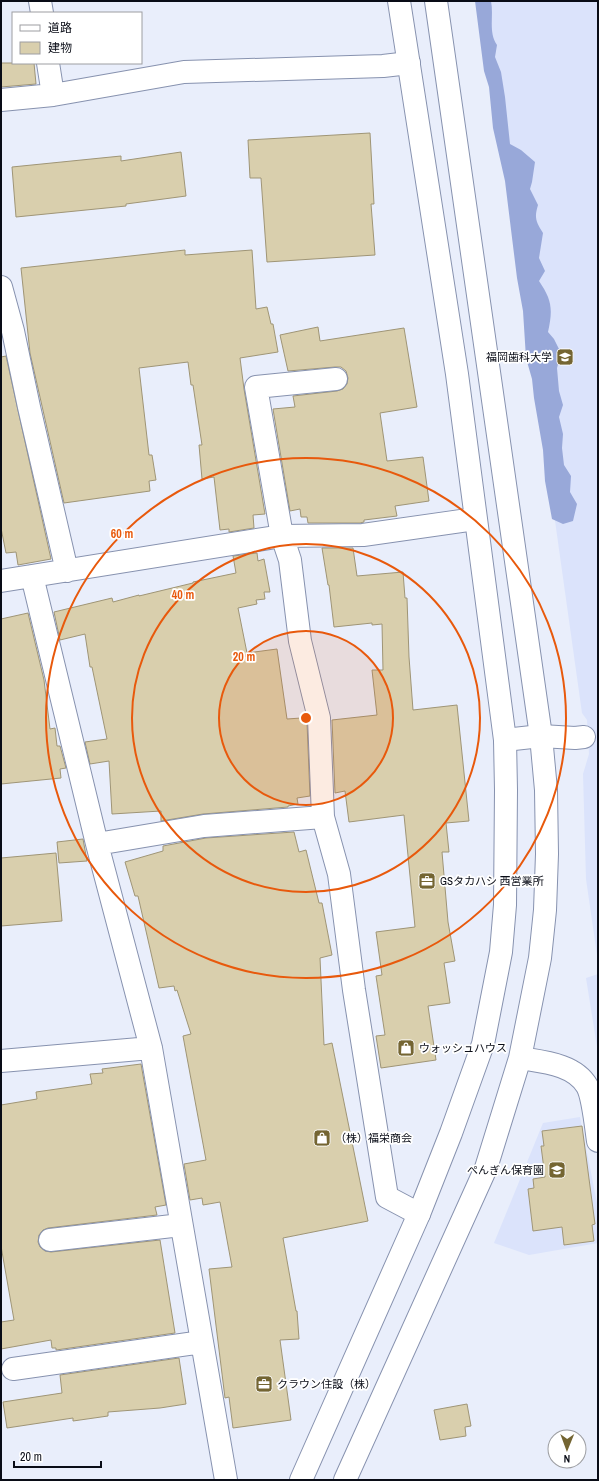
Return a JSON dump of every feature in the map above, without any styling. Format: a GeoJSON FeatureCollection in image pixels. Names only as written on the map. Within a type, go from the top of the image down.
{"type":"FeatureCollection","features":[{"type":"Feature","properties":{"kind":"street"},"geometry":{"type":"LineString","coordinates":[[40,1],[42,12]]}},
{"type":"Feature","properties":{"kind":"street"},"geometry":{"type":"LineString","coordinates":[[301,1480],[418,1214],[451,1133],[483,1044],[501,952],[505,905],[505,740],[457,374],[399,1]]}},
{"type":"Feature","properties":{"kind":"street"},"geometry":{"type":"LineString","coordinates":[[345,1480],[486,1168],[520,1058],[540,958],[545,910],[547,854],[546,790],[541,736],[436,1]]}},
{"type":"Feature","properties":{"kind":"street"},"geometry":{"type":"LineString","coordinates":[[1,100],[53,95],[184,72],[383,66],[409,63]]}},
{"type":"Feature","properties":{"kind":"street"},"geometry":{"type":"LineString","coordinates":[[48,64],[53,95]]}},
{"type":"Feature","properties":{"kind":"street"},"geometry":{"type":"LineString","coordinates":[[1,287],[13,331],[67,571]]}},
{"type":"Feature","properties":{"kind":"street"},"geometry":{"type":"LineString","coordinates":[[336,378],[256,387],[282,536],[290,560],[300,641],[319,718],[323,817],[339,874],[354,990],[387,1197],[418,1214]]}},
{"type":"Feature","properties":{"kind":"street"},"geometry":{"type":"LineString","coordinates":[[1,581],[282,536],[363,535],[475,519]]}},
{"type":"Feature","properties":{"kind":"street"},"geometry":{"type":"LineString","coordinates":[[32,576],[97,844],[151,1048],[226,1480]]}},
{"type":"Feature","properties":{"kind":"street"},"geometry":{"type":"LineString","coordinates":[[505,740],[541,736],[575,738],[584,737]]}},
{"type":"Feature","properties":{"kind":"street"},"geometry":{"type":"LineString","coordinates":[[97,844],[204,826],[323,817]]}},
{"type":"Feature","properties":{"kind":"street"},"geometry":{"type":"LineString","coordinates":[[1,1061],[151,1048]]}},
{"type":"Feature","properties":{"kind":"street"},"geometry":{"type":"LineString","coordinates":[[520,1058],[552,1063],[575,1073],[588,1086],[598,1141]]}},
{"type":"Feature","properties":{"kind":"street"},"geometry":{"type":"LineString","coordinates":[[50,1240],[181,1225]]}},
{"type":"Feature","properties":{"kind":"street"},"geometry":{"type":"LineString","coordinates":[[14,1370],[202,1342]]}},
{"type":"Feature","properties":{"kind":"shaded area"},"geometry":{"type":"Polygon","coordinates":[[[475,1],[491,1],[492,29],[494,40],[497,45],[495,57],[501,72],[510,144],[521,150],[535,162],[530,189],[538,205],[536,220],[543,233],[539,258],[545,271],[539,281],[549,299],[551,317],[548,332],[554,339],[561,353],[557,368],[559,391],[563,405],[559,417],[563,434],[562,448],[564,465],[571,476],[570,492],[577,504],[573,521],[563,524],[552,519],[545,481],[543,450],[532,379],[526,358],[523,311],[517,278],[505,181],[493,128],[489,87],[484,71],[475,1]]]}},
{"type":"Feature","properties":{"kind":"shaded area","name":"福岡歯科大学"},"geometry":{"type":"Polygon","coordinates":[[[482,1],[598,1],[598,962],[586,879],[583,774],[589,754],[587,720],[582,713],[482,1]]]}},
{"type":"Feature","properties":{"kind":"shaded area"},"geometry":{"type":"Polygon","coordinates":[[[598,974],[598,1053],[586,978],[598,974]]]}},
{"type":"Feature","properties":{"kind":"shaded area","name":"ぺんぎん保育園"},"geometry":{"type":"Polygon","coordinates":[[[580,1117],[598,1208],[598,1243],[529,1255],[494,1243],[543,1123],[580,1117]]]}},
{"type":"Feature","properties":{"kind":"building"},"geometry":{"type":"Polygon","coordinates":[[[1,63],[34,64],[36,84],[1,87],[1,63]]]}},
{"type":"Feature","properties":{"kind":"building"},"geometry":{"type":"Polygon","coordinates":[[[370,133],[374,204],[371,204],[375,255],[267,262],[261,178],[250,178],[248,140],[370,133]]]}},
{"type":"Feature","properties":{"kind":"building"},"geometry":{"type":"Polygon","coordinates":[[[181,152],[186,196],[126,204],[126,206],[16,217],[12,167],[121,156],[121,161],[181,152]]]}},
{"type":"Feature","properties":{"kind":"building"},"geometry":{"type":"Polygon","coordinates":[[[185,250],[185,255],[252,250],[256,309],[267,307],[271,324],[273,324],[278,352],[240,358],[265,514],[253,515],[254,528],[229,532],[229,529],[220,530],[214,477],[202,479],[199,445],[202,445],[188,362],[139,368],[149,455],[152,455],[156,480],[149,481],[150,491],[64,503],[30,353],[21,268],[185,250]]]}},
{"type":"Feature","properties":{"kind":"building"},"geometry":{"type":"Polygon","coordinates":[[[318,327],[320,341],[404,328],[417,407],[380,413],[387,461],[423,457],[429,501],[395,506],[397,516],[364,520],[364,522],[360,523],[308,523],[307,517],[301,517],[300,509],[290,511],[273,409],[295,407],[293,396],[343,389],[347,384],[348,378],[346,371],[341,367],[288,371],[280,335],[318,327]]]}},
{"type":"Feature","properties":{"kind":"building"},"geometry":{"type":"Polygon","coordinates":[[[6,356],[51,559],[18,565],[16,552],[6,553],[1,528],[1,357],[6,356]]]}},
{"type":"Feature","properties":{"kind":"building"},"geometry":{"type":"Polygon","coordinates":[[[322,548],[353,548],[357,576],[403,572],[405,598],[407,598],[413,710],[457,705],[469,821],[446,823],[449,852],[442,852],[448,922],[455,961],[444,963],[450,1003],[428,1006],[436,1060],[381,1068],[376,1036],[385,1035],[376,976],[382,975],[376,932],[415,927],[404,815],[349,822],[345,791],[335,793],[332,720],[377,715],[372,670],[383,670],[382,624],[372,625],[372,623],[334,627],[329,585],[322,548]]]}},
{"type":"Feature","properties":{"kind":"building"},"geometry":{"type":"Polygon","coordinates":[[[257,553],[258,561],[264,559],[270,592],[264,592],[265,599],[256,600],[257,604],[238,608],[247,653],[277,649],[287,719],[301,718],[302,723],[307,723],[310,796],[297,798],[298,804],[288,807],[203,814],[161,821],[161,811],[112,814],[109,761],[90,764],[85,742],[107,739],[92,667],[90,667],[85,634],[60,640],[54,612],[112,598],[113,602],[236,573],[233,556],[257,553]]]}},
{"type":"Feature","properties":{"kind":"building"},"geometry":{"type":"Polygon","coordinates":[[[28,613],[44,680],[50,729],[55,728],[57,746],[60,746],[66,768],[60,769],[61,778],[1,784],[1,619],[28,613]]]}},
{"type":"Feature","properties":{"kind":"building"},"geometry":{"type":"Polygon","coordinates":[[[294,832],[299,852],[306,850],[319,903],[322,903],[332,955],[320,958],[324,1045],[332,1043],[368,1221],[283,1238],[297,1311],[299,1339],[280,1340],[291,1420],[233,1428],[229,1397],[225,1398],[209,1269],[232,1267],[220,1202],[203,1205],[202,1198],[190,1200],[184,1164],[206,1160],[183,1036],[191,1034],[177,990],[175,991],[174,986],[159,988],[138,896],[135,896],[125,862],[163,851],[163,846],[206,838],[294,832]]]}},
{"type":"Feature","properties":{"kind":"building"},"geometry":{"type":"Polygon","coordinates":[[[83,839],[87,861],[59,863],[57,842],[83,839]]]}},
{"type":"Feature","properties":{"kind":"building"},"geometry":{"type":"Polygon","coordinates":[[[56,853],[62,921],[1,926],[1,858],[56,853]]]}},
{"type":"Feature","properties":{"kind":"building"},"geometry":{"type":"Polygon","coordinates":[[[141,1064],[166,1205],[155,1207],[157,1215],[48,1228],[43,1230],[39,1235],[38,1242],[40,1247],[45,1251],[51,1252],[160,1240],[175,1333],[56,1350],[56,1348],[52,1348],[51,1340],[1,1349],[1,1322],[14,1320],[1,1246],[1,1105],[37,1099],[36,1092],[92,1084],[90,1074],[103,1073],[102,1069],[141,1064]]]}},
{"type":"Feature","properties":{"kind":"building"},"geometry":{"type":"Polygon","coordinates":[[[582,1126],[595,1224],[592,1225],[594,1241],[564,1245],[562,1227],[533,1231],[528,1189],[534,1188],[533,1179],[545,1177],[541,1146],[544,1146],[542,1131],[582,1126]]]}},
{"type":"Feature","properties":{"kind":"building"},"geometry":{"type":"Polygon","coordinates":[[[179,1358],[186,1404],[160,1408],[108,1412],[108,1416],[73,1421],[73,1418],[7,1428],[3,1402],[62,1393],[60,1375],[179,1358]]]}},
{"type":"Feature","properties":{"kind":"building"},"geometry":{"type":"Polygon","coordinates":[[[467,1404],[471,1426],[465,1427],[466,1436],[440,1440],[434,1410],[467,1404]]]}},
{"type":"Feature","properties":{"kind":"place","name":"福岡歯科大学"},"geometry":{"type":"Point","coordinates":[565,357]}},
{"type":"Feature","properties":{"kind":"place","name":"GSタカハシ 西営業所"},"geometry":{"type":"Point","coordinates":[427,881]}},
{"type":"Feature","properties":{"kind":"place","name":"ウォッシュハウス"},"geometry":{"type":"Point","coordinates":[406,1048]}},
{"type":"Feature","properties":{"kind":"place","name":"（株）福栄商会"},"geometry":{"type":"Point","coordinates":[322,1138]}},
{"type":"Feature","properties":{"kind":"place","name":"ぺんぎん保育園"},"geometry":{"type":"Point","coordinates":[557,1170]}},
{"type":"Feature","properties":{"kind":"place","name":"クラウン住設（株）"},"geometry":{"type":"Point","coordinates":[264,1384]}}]}
